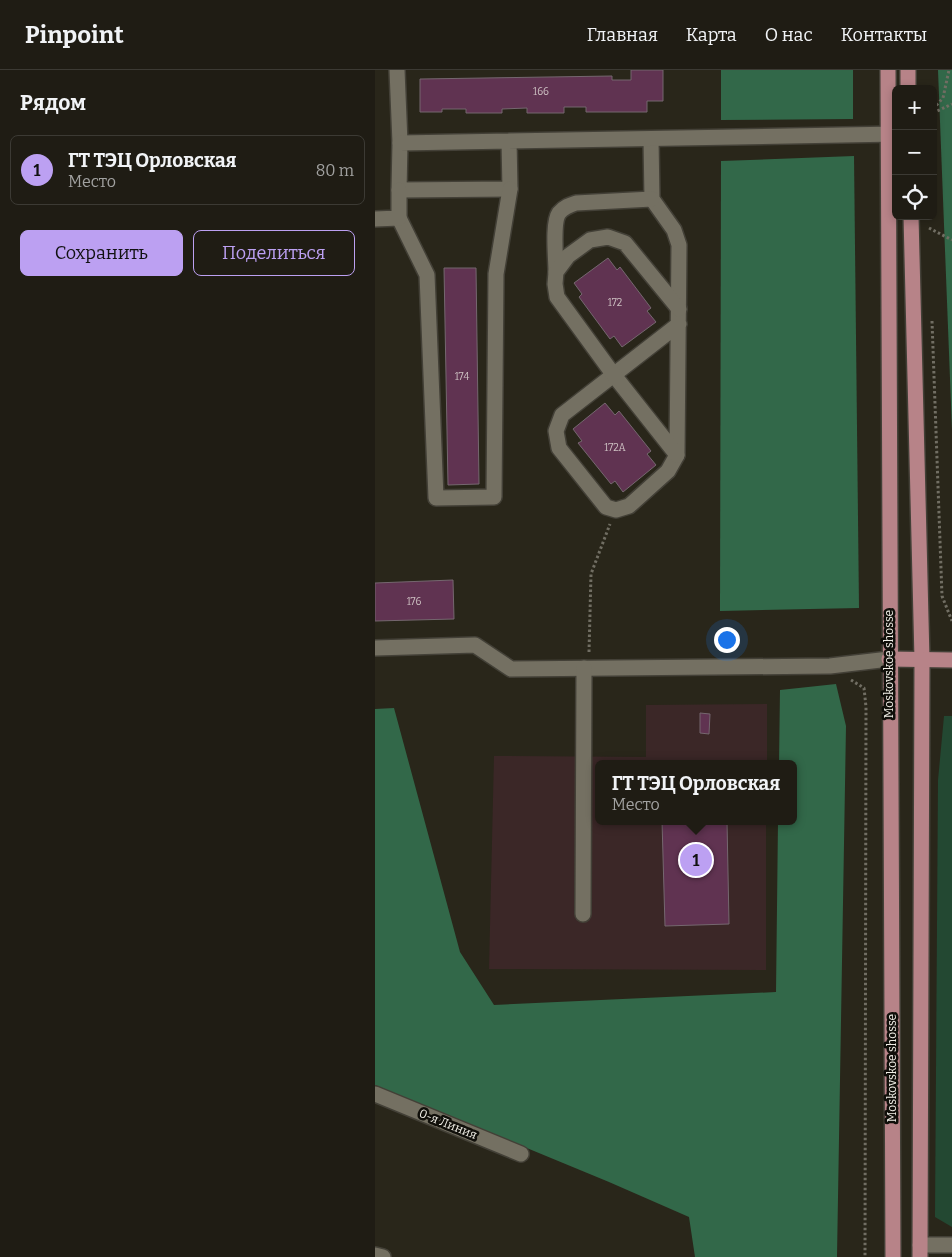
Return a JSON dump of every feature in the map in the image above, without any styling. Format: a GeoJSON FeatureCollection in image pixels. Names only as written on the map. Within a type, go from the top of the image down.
{"type":"FeatureCollection","features":[{"type":"Feature","properties":{"kind":"main road","name":"Moskovskoe shosse"},"geometry":{"type":"LineString","coordinates":[[888,70],[892,134],[889,659],[893,1257]]}},
{"type":"Feature","properties":{"kind":"main road"},"geometry":{"type":"LineString","coordinates":[[908,70],[908,85]]}},
{"type":"Feature","properties":{"kind":"main road"},"geometry":{"type":"LineString","coordinates":[[911,220],[922,660],[920,1251]]}},
{"type":"Feature","properties":{"kind":"main road"},"geometry":{"type":"LineString","coordinates":[[889,659],[952,660]]}},
{"type":"Feature","properties":{"kind":"street"},"geometry":{"type":"LineString","coordinates":[[397,70],[400,143],[399,218],[427,275],[436,498],[494,497],[496,274],[510,189],[509,141]]}},
{"type":"Feature","properties":{"kind":"street"},"geometry":{"type":"LineString","coordinates":[[400,143],[892,134]]}},
{"type":"Feature","properties":{"kind":"street"},"geometry":{"type":"LineString","coordinates":[[651,139],[652,199],[674,230],[678,237],[679,245],[679,317],[677,455],[668,471],[629,506],[616,510],[606,507],[559,448],[556,432],[562,415],[679,317]]}},
{"type":"Feature","properties":{"kind":"street"},"geometry":{"type":"LineString","coordinates":[[399,190],[510,189]]}},
{"type":"Feature","properties":{"kind":"street"},"geometry":{"type":"LineString","coordinates":[[652,199],[576,203],[565,207],[558,214],[556,224],[555,284],[557,297],[613,374],[677,455]]}},
{"type":"Feature","properties":{"kind":"street"},"geometry":{"type":"LineString","coordinates":[[375,219],[399,218]]}},
{"type":"Feature","properties":{"kind":"street"},"geometry":{"type":"LineString","coordinates":[[556,272],[568,256],[590,240],[608,237],[625,244],[679,317]]}},
{"type":"Feature","properties":{"kind":"street"},"geometry":{"type":"LineString","coordinates":[[375,648],[475,646],[511,669],[829,666],[889,659]]}},
{"type":"Feature","properties":{"kind":"street"},"geometry":{"type":"LineString","coordinates":[[583,914],[586,668]]}},
{"type":"Feature","properties":{"kind":"street","name":"0-я Линия"},"geometry":{"type":"LineString","coordinates":[[375,1094],[521,1154]]}},
{"type":"Feature","properties":{"kind":"street"},"geometry":{"type":"LineString","coordinates":[[920,1251],[952,1245]]}},
{"type":"Feature","properties":{"kind":"street"},"geometry":{"type":"LineString","coordinates":[[375,1255],[383,1257]]}},
{"type":"Feature","properties":{"kind":"path"},"geometry":{"type":"LineString","coordinates":[[937,105],[943,98],[949,70]]}},
{"type":"Feature","properties":{"kind":"path"},"geometry":{"type":"LineString","coordinates":[[937,111],[952,104]]}},
{"type":"Feature","properties":{"kind":"path"},"geometry":{"type":"LineString","coordinates":[[928,222],[929,238]]}},
{"type":"Feature","properties":{"kind":"path"},"geometry":{"type":"LineString","coordinates":[[929,228],[952,240]]}},
{"type":"Feature","properties":{"kind":"path"},"geometry":{"type":"LineString","coordinates":[[932,317],[942,596],[952,621]]}},
{"type":"Feature","properties":{"kind":"path"},"geometry":{"type":"LineString","coordinates":[[586,668],[591,574],[616,510]]}},
{"type":"Feature","properties":{"kind":"path"},"geometry":{"type":"LineString","coordinates":[[829,666],[864,688],[867,707],[865,1257]]}},
{"type":"Feature","properties":{"kind":"shaded area"},"geometry":{"type":"Polygon","coordinates":[[[767,704],[767,760],[595,760],[595,825],[766,825],[766,970],[489,969],[494,756],[646,757],[646,705],[767,704]]]}},
{"type":"Feature","properties":{"kind":"green space"},"geometry":{"type":"Polygon","coordinates":[[[721,70],[853,70],[853,119],[721,120],[721,70]]]}},
{"type":"Feature","properties":{"kind":"green space"},"geometry":{"type":"Polygon","coordinates":[[[938,70],[952,70],[952,430],[938,70]]]}},
{"type":"Feature","properties":{"kind":"green space"},"geometry":{"type":"Polygon","coordinates":[[[854,156],[859,608],[720,611],[721,161],[854,156]]]}},
{"type":"Feature","properties":{"kind":"green space"},"geometry":{"type":"Polygon","coordinates":[[[836,684],[846,726],[837,1257],[695,1257],[689,1217],[375,1085],[375,709],[394,708],[460,952],[494,1005],[776,992],[778,825],[797,825],[797,760],[779,760],[780,690],[836,684]]]}},
{"type":"Feature","properties":{"kind":"green space"},"geometry":{"type":"Polygon","coordinates":[[[944,716],[952,716],[952,1227],[935,1217],[938,780],[944,716]]]}},
{"type":"Feature","properties":{"kind":"building"},"geometry":{"type":"Polygon","coordinates":[[[631,70],[663,70],[663,101],[647,101],[647,112],[586,112],[586,107],[564,107],[564,113],[527,113],[527,108],[502,109],[502,113],[466,113],[466,109],[442,109],[442,112],[420,112],[420,79],[612,76],[612,80],[631,80],[631,70]]]}},
{"type":"Feature","properties":{"kind":"building"},"geometry":{"type":"Polygon","coordinates":[[[608,258],[617,270],[620,267],[651,308],[647,311],[656,322],[622,347],[614,336],[610,339],[579,297],[582,294],[574,283],[608,258]]]}},
{"type":"Feature","properties":{"kind":"building"},"geometry":{"type":"Polygon","coordinates":[[[444,268],[476,268],[479,484],[448,485],[444,268]]]}},
{"type":"Feature","properties":{"kind":"building"},"geometry":{"type":"Polygon","coordinates":[[[605,403],[615,415],[619,411],[651,451],[647,454],[656,465],[623,492],[615,481],[611,484],[578,443],[582,441],[573,429],[605,403]]]}},
{"type":"Feature","properties":{"kind":"building"},"geometry":{"type":"Polygon","coordinates":[[[453,580],[454,619],[375,621],[375,583],[453,580]]]}},
{"type":"Feature","properties":{"kind":"building"},"geometry":{"type":"Polygon","coordinates":[[[700,713],[710,714],[709,734],[700,733],[700,713]]]}},
{"type":"Feature","properties":{"kind":"building"},"geometry":{"type":"Polygon","coordinates":[[[662,825],[727,825],[729,924],[665,926],[662,825]]]}},
{"type":"Feature","properties":{"kind":"place","name":"ГТ ТЭЦ Орловская"},"geometry":{"type":"Point","coordinates":[696,860]}}]}
